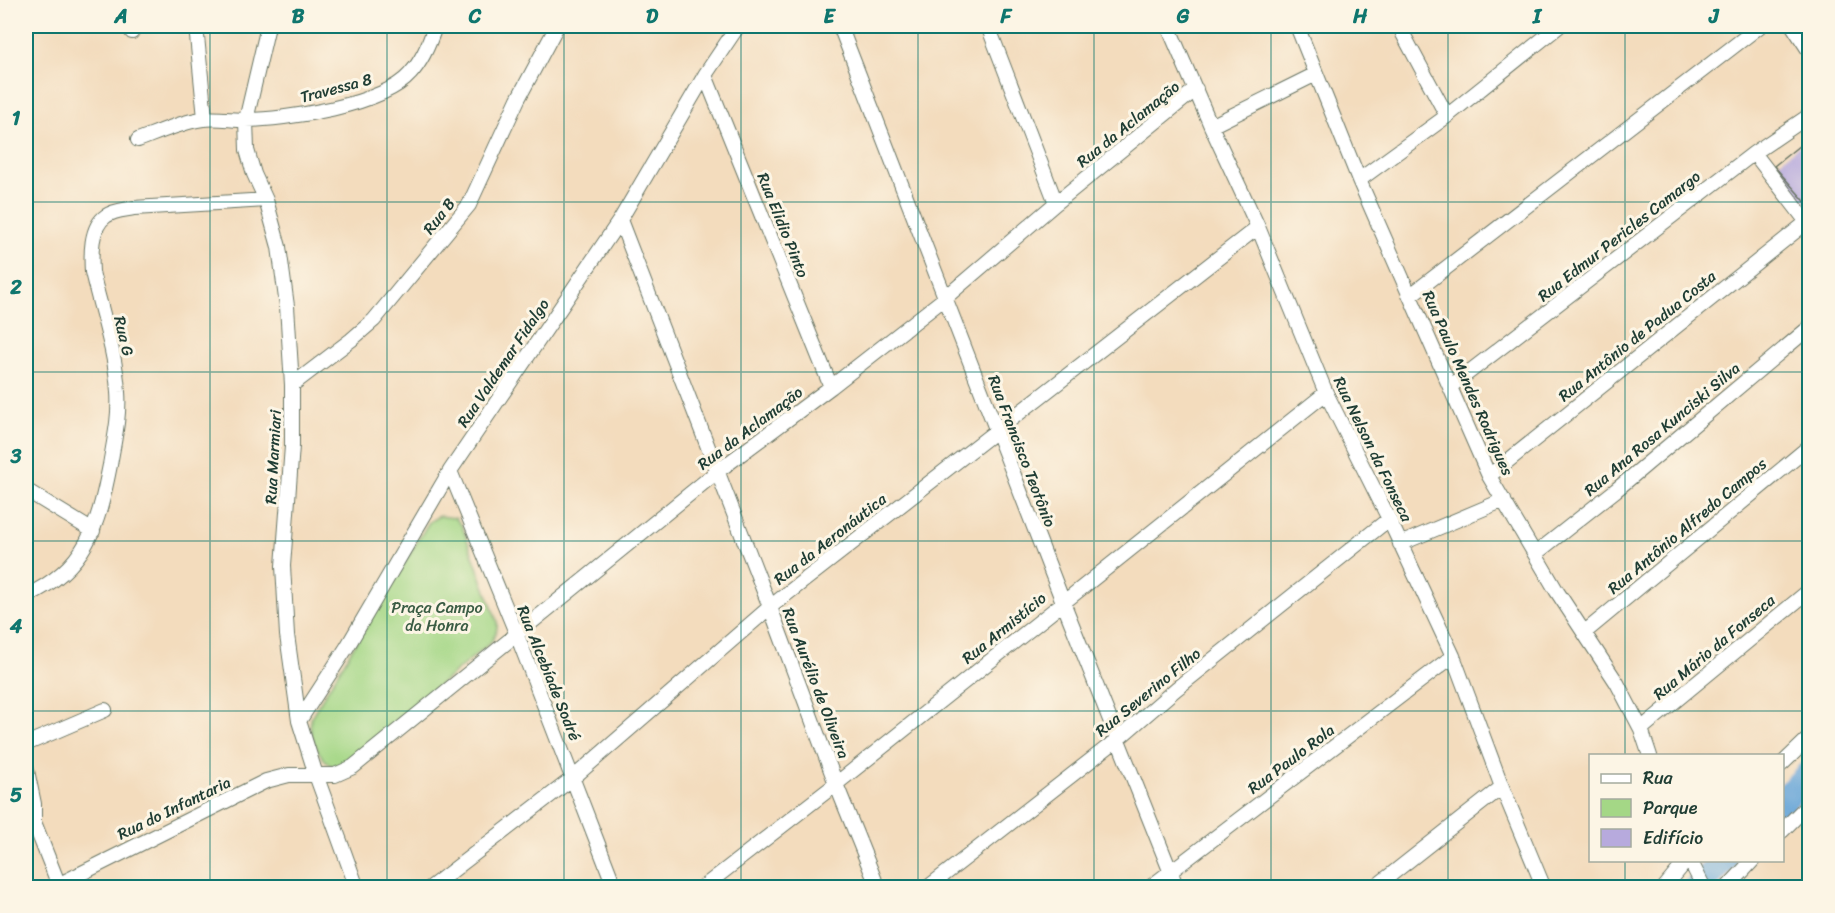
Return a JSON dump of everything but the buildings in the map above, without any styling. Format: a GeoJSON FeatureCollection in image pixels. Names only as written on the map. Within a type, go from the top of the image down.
{"type":"FeatureCollection","features":[{"type":"Feature","properties":{"kind":"street"},"geometry":{"type":"LineString","coordinates":[[196,26],[205,118]]}},
{"type":"Feature","properties":{"kind":"street","name":"Rua Marmiari"},"geometry":{"type":"LineString","coordinates":[[268,26],[246,120],[247,150],[254,174],[266,200],[280,257],[287,306],[292,385],[292,446],[283,566],[287,635],[299,721],[357,888]]}},
{"type":"Feature","properties":{"kind":"street","name":"Travessa 8"},"geometry":{"type":"LineString","coordinates":[[138,140],[165,129],[205,118],[246,120],[294,116],[375,96],[395,87],[410,75],[422,58],[435,26]]}},
{"type":"Feature","properties":{"kind":"street","name":"Rua B"},"geometry":{"type":"LineString","coordinates":[[292,385],[374,320],[469,205],[519,99],[557,26]]}},
{"type":"Feature","properties":{"kind":"street","name":"Rua Valdemar Fidalgo"},"geometry":{"type":"LineString","coordinates":[[299,721],[347,647],[450,471],[620,220],[705,75],[738,26]]}},
{"type":"Feature","properties":{"kind":"street","name":"Rua Francisco Teotônio"},"geometry":{"type":"LineString","coordinates":[[840,26],[1063,602],[1177,888]]}},
{"type":"Feature","properties":{"kind":"street"},"geometry":{"type":"LineString","coordinates":[[988,26],[1056,203]]}},
{"type":"Feature","properties":{"kind":"street","name":"Rua Nelson da Fonseca"},"geometry":{"type":"LineString","coordinates":[[1168,26],[1258,227],[1326,393],[1389,519],[1453,656],[1502,787],[1544,888]]}},
{"type":"Feature","properties":{"kind":"street","name":"Rua Paulo Mendes Rodrigues"},"geometry":{"type":"LineString","coordinates":[[1297,26],[1359,180],[1489,476],[1556,590],[1617,683],[1641,729],[1649,754]]}},
{"type":"Feature","properties":{"kind":"street"},"geometry":{"type":"LineString","coordinates":[[1359,180],[1447,116],[1559,26]]}},
{"type":"Feature","properties":{"kind":"street"},"geometry":{"type":"LineString","coordinates":[[1411,295],[1760,26]]}},
{"type":"Feature","properties":{"kind":"street"},"geometry":{"type":"LineString","coordinates":[[1793,26],[1809,52]]}},
{"type":"Feature","properties":{"kind":"street"},"geometry":{"type":"LineString","coordinates":[[1403,34],[1447,116]]}},
{"type":"Feature","properties":{"kind":"street","name":"Rua Elidio Pinto"},"geometry":{"type":"LineString","coordinates":[[705,75],[831,387]]}},
{"type":"Feature","properties":{"kind":"street"},"geometry":{"type":"LineString","coordinates":[[1211,126],[1316,75]]}},
{"type":"Feature","properties":{"kind":"street","name":"Rua da Aclamação"},"geometry":{"type":"LineString","coordinates":[[316,775],[335,775],[353,767],[718,471],[945,298],[1056,203],[1196,89]]}},
{"type":"Feature","properties":{"kind":"street","name":"Rua Edmur Pericles Camargo"},"geometry":{"type":"LineString","coordinates":[[1451,386],[1754,153],[1809,115]]}},
{"type":"Feature","properties":{"kind":"street"},"geometry":{"type":"LineString","coordinates":[[1754,153],[1808,224]]}},
{"type":"Feature","properties":{"kind":"street","name":"Rua G"},"geometry":{"type":"LineString","coordinates":[[26,596],[41,589],[63,572],[79,555],[93,531],[105,492],[114,441],[118,393],[93,272],[91,254],[99,225],[105,217],[134,208],[266,200]]}},
{"type":"Feature","properties":{"kind":"street","name":"Rua Aurélio de Oliveira"},"geometry":{"type":"LineString","coordinates":[[620,220],[878,888]]}},
{"type":"Feature","properties":{"kind":"street","name":"Rua Antônio de Padua Costa"},"geometry":{"type":"LineString","coordinates":[[1489,476],[1808,224]]}},
{"type":"Feature","properties":{"kind":"street","name":"Rua da Aeronáutica"},"geometry":{"type":"LineString","coordinates":[[430,888],[573,778],[770,607],[1258,227]]}},
{"type":"Feature","properties":{"kind":"street","name":"Rua Ana Rosa Kunciski Silva"},"geometry":{"type":"LineString","coordinates":[[1534,554],[1616,490],[1809,327]]}},
{"type":"Feature","properties":{"kind":"street","name":"Rua Armistício"},"geometry":{"type":"LineString","coordinates":[[702,888],[836,784],[1326,393]]}},
{"type":"Feature","properties":{"kind":"street","name":"Rua Antônio Alfredo Campos"},"geometry":{"type":"LineString","coordinates":[[1585,632],[1809,446]]}},
{"type":"Feature","properties":{"kind":"street","name":"Rua Alcebíade Sodré"},"geometry":{"type":"LineString","coordinates":[[450,471],[615,888]]}},
{"type":"Feature","properties":{"kind":"street"},"geometry":{"type":"LineString","coordinates":[[26,490],[93,531]]}},
{"type":"Feature","properties":{"kind":"street"},"geometry":{"type":"LineString","coordinates":[[1400,544],[1504,500]]}},
{"type":"Feature","properties":{"kind":"street","name":"Rua Severino Filho"},"geometry":{"type":"LineString","coordinates":[[927,888],[1118,739],[1176,689],[1389,519]]}},
{"type":"Feature","properties":{"kind":"street","name":"Rua Mário da Fonseca"},"geometry":{"type":"LineString","coordinates":[[1641,729],[1809,590]]}},
{"type":"Feature","properties":{"kind":"street","name":"Rua Paulo Rola"},"geometry":{"type":"LineString","coordinates":[[1149,888],[1453,656]]}},
{"type":"Feature","properties":{"kind":"street"},"geometry":{"type":"LineString","coordinates":[[26,744],[105,710]]}},
{"type":"Feature","properties":{"kind":"street"},"geometry":{"type":"LineString","coordinates":[[1784,762],[1809,737]]}},
{"type":"Feature","properties":{"kind":"street"},"geometry":{"type":"LineString","coordinates":[[26,766],[34,804],[30,823],[57,886]]}},
{"type":"Feature","properties":{"kind":"street","name":"Rua do Infantaria"},"geometry":{"type":"LineString","coordinates":[[57,886],[266,781],[289,775],[316,775]]}},
{"type":"Feature","properties":{"kind":"street"},"geometry":{"type":"LineString","coordinates":[[1374,888],[1502,787]]}},
{"type":"Feature","properties":{"kind":"street"},"geometry":{"type":"LineString","coordinates":[[1784,829],[1809,803]]}},
{"type":"Feature","properties":{"kind":"street"},"geometry":{"type":"LineString","coordinates":[[1664,888],[1689,862],[1704,888]]}},
{"type":"Feature","properties":{"kind":"street"},"geometry":{"type":"LineString","coordinates":[[1727,888],[1752,862]]}},
{"type":"Feature","properties":{"kind":"green space","name":"Praça Campo da Honra"},"geometry":{"type":"Polygon","coordinates":[[[439,516],[455,518],[462,526],[497,621],[495,635],[490,643],[342,766],[333,767],[323,758],[315,745],[310,724],[311,717],[429,522],[439,516]]]}},
{"type":"Feature","properties":{"kind":"waterway"},"geometry":{"type":"LineString","coordinates":[[1784,799],[1810,773]]}},
{"type":"Feature","properties":{"kind":"waterway"},"geometry":{"type":"LineString","coordinates":[[1697,888],[1722,862]]}}]}
